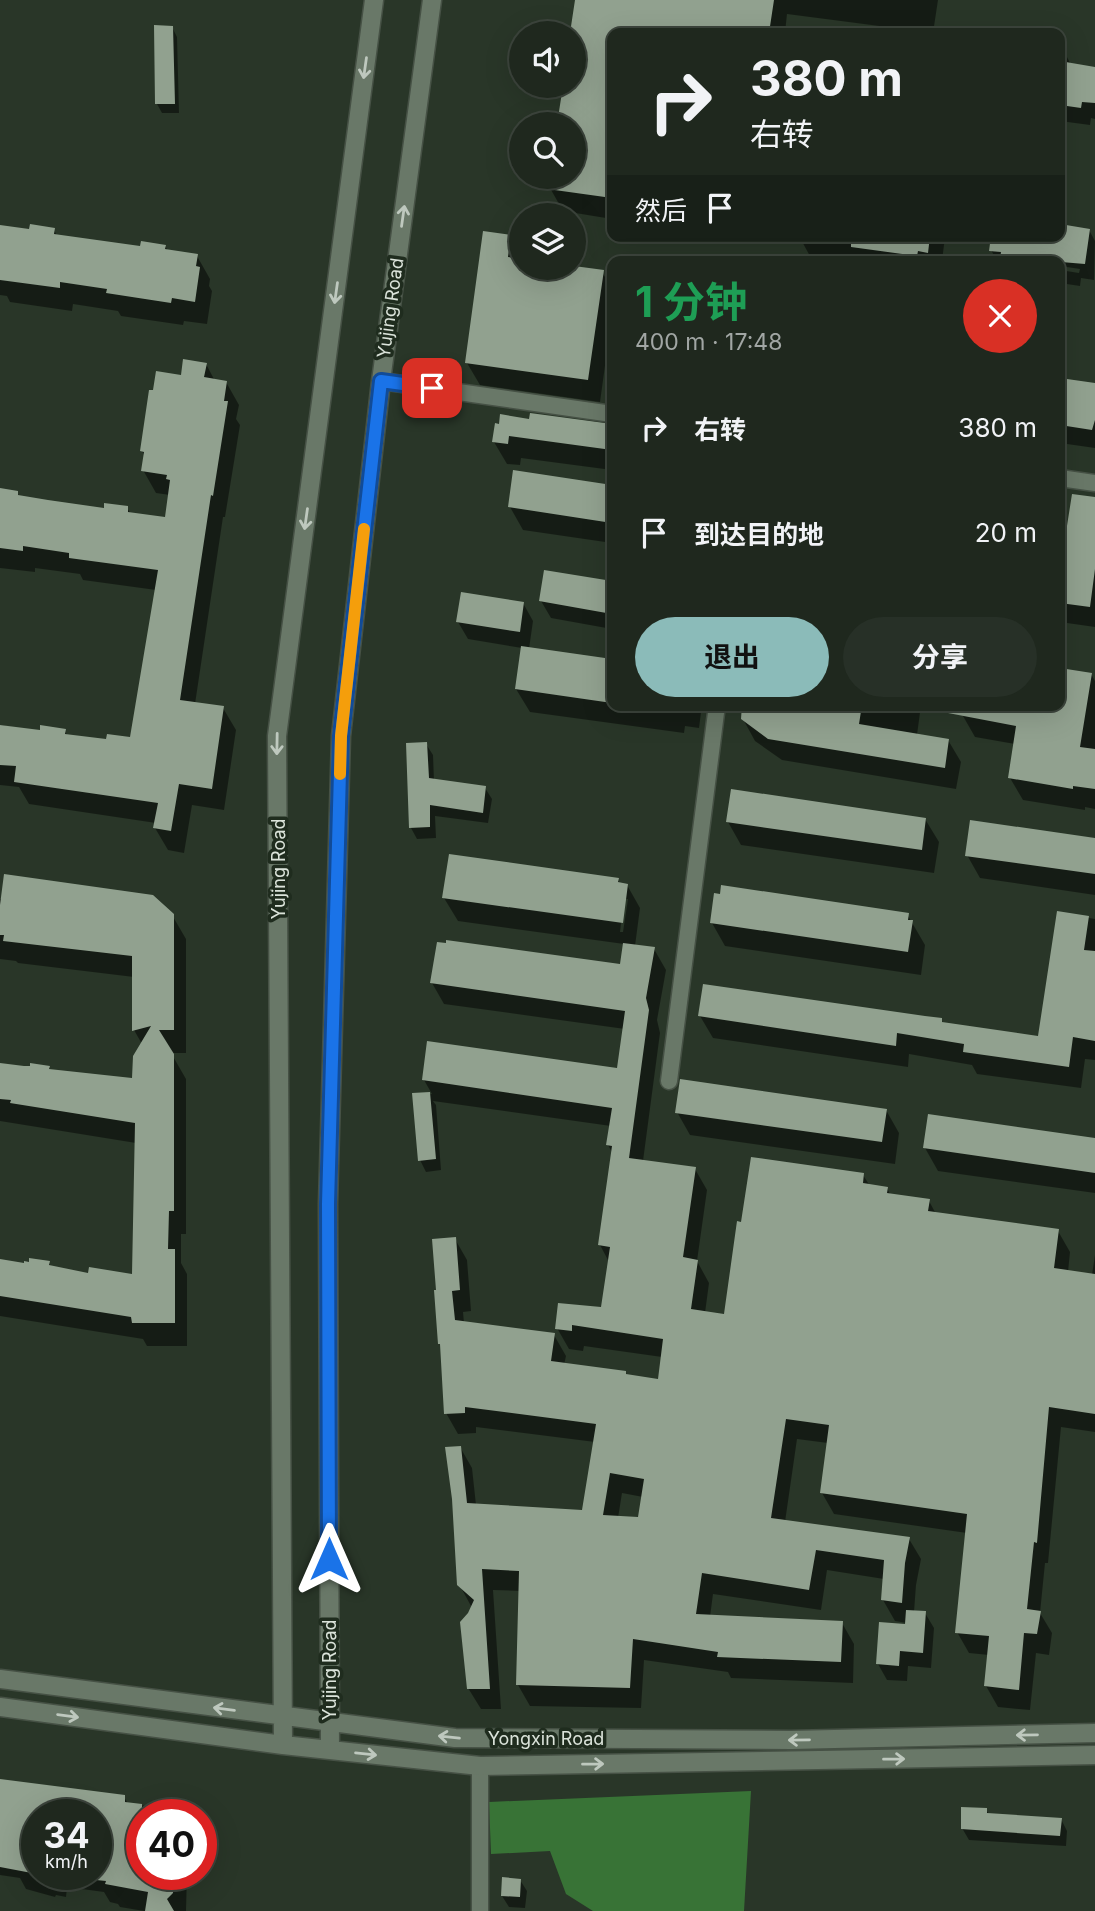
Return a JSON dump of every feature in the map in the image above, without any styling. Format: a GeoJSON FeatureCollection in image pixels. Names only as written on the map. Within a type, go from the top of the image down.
{"type":"FeatureCollection","features":[{"type":"Feature","properties":{"kind":"street","name":"Yujing Road"},"geometry":{"type":"LineString","coordinates":[[283,1745],[277,736],[374,0]]}},
{"type":"Feature","properties":{"kind":"street","name":"Yujing Road"},"geometry":{"type":"LineString","coordinates":[[330,1750],[328,1204],[341,736],[381,381],[432,0]]}},
{"type":"Feature","properties":{"kind":"street"},"geometry":{"type":"LineString","coordinates":[[381,381],[607,413]]}},
{"type":"Feature","properties":{"kind":"street"},"geometry":{"type":"LineString","coordinates":[[1065,479],[1095,483]]}},
{"type":"Feature","properties":{"kind":"street"},"geometry":{"type":"LineString","coordinates":[[669,1081],[716,711]]}},
{"type":"Feature","properties":{"kind":"street","name":"Yongxin Road"},"geometry":{"type":"LineString","coordinates":[[0,1679],[456,1738],[791,1740],[1095,1734]]}},
{"type":"Feature","properties":{"kind":"street","name":"Yongxin Road"},"geometry":{"type":"LineString","coordinates":[[0,1707],[283,1745],[480,1766],[1095,1755]]}},
{"type":"Feature","properties":{"kind":"street"},"geometry":{"type":"LineString","coordinates":[[480,1766],[480,1911]]}},
{"type":"Feature","properties":{"kind":"green space"},"geometry":{"type":"Polygon","coordinates":[[[751,1791],[744,1911],[593,1911],[566,1894],[550,1851],[491,1854],[489,1802],[751,1791]]]}},
{"type":"Feature","properties":{"kind":"building"},"geometry":{"type":"Polygon","coordinates":[[[575,0],[774,0],[770,28],[607,28],[607,197],[547,189],[586,189],[586,112],[559,112],[561,98],[586,98],[586,21],[572,21],[575,0]]]}},
{"type":"Feature","properties":{"kind":"building"},"geometry":{"type":"Polygon","coordinates":[[[154,25],[173,26],[175,104],[155,104],[154,25]]]}},
{"type":"Feature","properties":{"kind":"building"},"geometry":{"type":"Polygon","coordinates":[[[1065,62],[1095,67],[1095,103],[1082,102],[1081,108],[1065,106],[1065,62]]]}},
{"type":"Feature","properties":{"kind":"building"},"geometry":{"type":"Polygon","coordinates":[[[30,224],[55,228],[54,234],[140,246],[141,241],[166,245],[165,249],[198,254],[196,266],[200,267],[195,302],[172,298],[171,303],[106,293],[107,289],[60,282],[60,288],[0,280],[0,225],[29,229],[30,224]]]}},
{"type":"Feature","properties":{"kind":"building"},"geometry":{"type":"Polygon","coordinates":[[[1065,225],[1090,229],[1085,264],[1065,262],[1065,256],[1000,256],[1001,252],[989,251],[990,242],[1065,242],[1065,225]]]}},
{"type":"Feature","properties":{"kind":"building"},"geometry":{"type":"Polygon","coordinates":[[[483,231],[509,235],[509,280],[586,280],[586,268],[604,270],[588,380],[465,363],[483,231]]]}},
{"type":"Feature","properties":{"kind":"building"},"geometry":{"type":"Polygon","coordinates":[[[851,242],[929,242],[928,253],[918,251],[917,256],[851,247],[851,242]]]}},
{"type":"Feature","properties":{"kind":"building"},"geometry":{"type":"Polygon","coordinates":[[[183,359],[207,363],[204,377],[227,381],[224,401],[228,401],[180,700],[224,706],[212,789],[179,784],[171,831],[153,828],[158,803],[14,782],[16,766],[0,765],[0,725],[40,730],[40,725],[66,729],[65,734],[106,739],[107,734],[130,737],[158,570],[69,558],[69,553],[23,546],[23,551],[0,548],[0,488],[18,491],[18,495],[104,508],[104,503],[128,506],[128,512],[165,517],[170,480],[166,479],[167,475],[141,471],[144,452],[140,451],[149,390],[153,390],[156,371],[181,375],[183,359]]]}},
{"type":"Feature","properties":{"kind":"building"},"geometry":{"type":"Polygon","coordinates":[[[1065,379],[1095,383],[1095,420],[1092,430],[1065,426],[1065,379]]]}},
{"type":"Feature","properties":{"kind":"building"},"geometry":{"type":"Polygon","coordinates":[[[530,413],[607,423],[607,449],[509,436],[508,444],[492,442],[495,423],[499,424],[500,414],[529,419],[530,413]]]}},
{"type":"Feature","properties":{"kind":"building"},"geometry":{"type":"Polygon","coordinates":[[[513,470],[607,484],[607,522],[508,507],[513,470]]]}},
{"type":"Feature","properties":{"kind":"building"},"geometry":{"type":"Polygon","coordinates":[[[1072,494],[1095,497],[1095,569],[1090,607],[1065,604],[1065,539],[1072,494]]]}},
{"type":"Feature","properties":{"kind":"building"},"geometry":{"type":"Polygon","coordinates":[[[544,570],[607,580],[607,613],[539,601],[544,570]]]}},
{"type":"Feature","properties":{"kind":"building"},"geometry":{"type":"Polygon","coordinates":[[[461,592],[524,602],[520,632],[456,622],[461,592]]]}},
{"type":"Feature","properties":{"kind":"building"},"geometry":{"type":"Polygon","coordinates":[[[521,646],[607,658],[607,702],[515,689],[521,646]]]}},
{"type":"Feature","properties":{"kind":"building"},"geometry":{"type":"Polygon","coordinates":[[[1065,669],[1092,673],[1080,747],[1095,749],[1095,789],[1073,786],[1073,789],[1008,778],[1016,726],[948,713],[1065,711],[1065,669]]]}},
{"type":"Feature","properties":{"kind":"building"},"geometry":{"type":"Polygon","coordinates":[[[742,711],[861,711],[859,724],[949,739],[945,768],[768,739],[741,719],[742,711]]]}},
{"type":"Feature","properties":{"kind":"building"},"geometry":{"type":"Polygon","coordinates":[[[427,742],[429,778],[486,786],[483,813],[430,805],[430,827],[409,828],[406,743],[427,742]]]}},
{"type":"Feature","properties":{"kind":"building"},"geometry":{"type":"Polygon","coordinates":[[[731,789],[926,818],[922,850],[726,822],[731,789]]]}},
{"type":"Feature","properties":{"kind":"building"},"geometry":{"type":"Polygon","coordinates":[[[970,820],[1095,838],[1095,874],[965,856],[970,820]]]}},
{"type":"Feature","properties":{"kind":"building"},"geometry":{"type":"Polygon","coordinates":[[[449,854],[619,878],[618,882],[628,884],[623,923],[442,898],[449,854]]]}},
{"type":"Feature","properties":{"kind":"building"},"geometry":{"type":"Polygon","coordinates":[[[4,874],[153,895],[174,914],[174,1030],[159,1030],[174,1054],[174,1211],[169,1211],[168,1249],[175,1249],[175,1323],[132,1323],[131,1317],[0,1296],[0,1259],[24,1263],[29,1262],[29,1258],[50,1261],[49,1265],[88,1273],[89,1267],[132,1274],[135,1123],[10,1103],[11,1100],[0,1099],[0,1063],[30,1066],[30,1063],[50,1066],[49,1069],[132,1078],[133,1056],[151,1026],[132,1031],[132,956],[3,941],[4,935],[0,935],[0,905],[4,874]]]}},
{"type":"Feature","properties":{"kind":"building"},"geometry":{"type":"Polygon","coordinates":[[[721,885],[909,913],[908,920],[913,920],[908,952],[710,923],[714,893],[720,894],[721,885]]]}},
{"type":"Feature","properties":{"kind":"building"},"geometry":{"type":"Polygon","coordinates":[[[1057,911],[1089,916],[1084,950],[1095,951],[1095,1041],[1073,1037],[1069,1067],[963,1052],[964,1044],[897,1033],[896,1046],[698,1016],[703,984],[942,1018],[942,1022],[1038,1036],[1057,911]]]}},
{"type":"Feature","properties":{"kind":"building"},"geometry":{"type":"Polygon","coordinates":[[[446,940],[620,964],[623,943],[655,947],[646,998],[649,1010],[629,1158],[696,1167],[683,1257],[698,1260],[691,1309],[724,1314],[737,1221],[741,1222],[751,1157],[864,1173],[863,1183],[888,1187],[887,1193],[930,1199],[928,1211],[1059,1229],[1054,1268],[1095,1274],[1095,1414],[1049,1407],[1037,1543],[1034,1542],[1027,1609],[1041,1611],[1037,1634],[1024,1633],[1019,1690],[984,1686],[989,1636],[955,1633],[967,1514],[820,1493],[829,1425],[786,1419],[771,1518],[910,1537],[902,1603],[881,1600],[884,1560],[816,1550],[809,1590],[702,1573],[696,1614],[843,1621],[841,1662],[717,1657],[718,1652],[633,1639],[630,1688],[516,1685],[519,1571],[482,1569],[490,1689],[467,1689],[460,1622],[474,1600],[457,1585],[452,1499],[445,1447],[461,1446],[467,1503],[582,1510],[596,1424],[465,1407],[465,1413],[444,1414],[432,1239],[456,1237],[460,1290],[452,1291],[455,1320],[555,1333],[551,1361],[626,1371],[626,1374],[658,1379],[663,1339],[572,1325],[572,1331],[555,1329],[558,1303],[601,1307],[610,1247],[598,1245],[612,1146],[606,1145],[612,1108],[422,1080],[427,1041],[617,1068],[625,1011],[430,983],[437,942],[446,943],[446,940]],[[610,1473],[603,1515],[638,1517],[644,1479],[610,1473]]]}},
{"type":"Feature","properties":{"kind":"building"},"geometry":{"type":"Polygon","coordinates":[[[680,1079],[887,1109],[882,1142],[675,1113],[680,1079]]]}},
{"type":"Feature","properties":{"kind":"building"},"geometry":{"type":"Polygon","coordinates":[[[430,1092],[436,1159],[418,1161],[412,1093],[430,1092]]]}},
{"type":"Feature","properties":{"kind":"building"},"geometry":{"type":"Polygon","coordinates":[[[928,1114],[1095,1138],[1095,1173],[923,1148],[928,1114]]]}},
{"type":"Feature","properties":{"kind":"building"},"geometry":{"type":"Polygon","coordinates":[[[906,1610],[926,1611],[923,1653],[900,1651],[899,1666],[876,1664],[879,1622],[905,1624],[906,1610]]]}},
{"type":"Feature","properties":{"kind":"building"},"geometry":{"type":"Polygon","coordinates":[[[0,1779],[125,1795],[126,1888],[112,1885],[112,1799],[21,1799],[21,1871],[0,1867],[0,1779]]]}},
{"type":"Feature","properties":{"kind":"building"},"geometry":{"type":"Polygon","coordinates":[[[961,1807],[987,1808],[987,1813],[1062,1818],[1060,1836],[961,1829],[961,1807]]]}},
{"type":"Feature","properties":{"kind":"building"},"geometry":{"type":"Polygon","coordinates":[[[502,1877],[521,1879],[520,1897],[501,1896],[502,1877]]]}},
{"type":"Feature","properties":{"kind":"building"},"geometry":{"type":"Polygon","coordinates":[[[137,1890],[173,1890],[167,1899],[174,1911],[145,1911],[148,1892],[137,1890]]]}},
{"type":"Feature","properties":{"kind":"slow traffic"},"geometry":{"type":"LineString","coordinates":[[340,774],[341,736],[364,529]]}},
{"type":"Feature","properties":{"kind":"route"},"geometry":{"type":"LineString","coordinates":[[329,1559],[328,1204],[341,736],[381,381],[432,388]]}}]}
